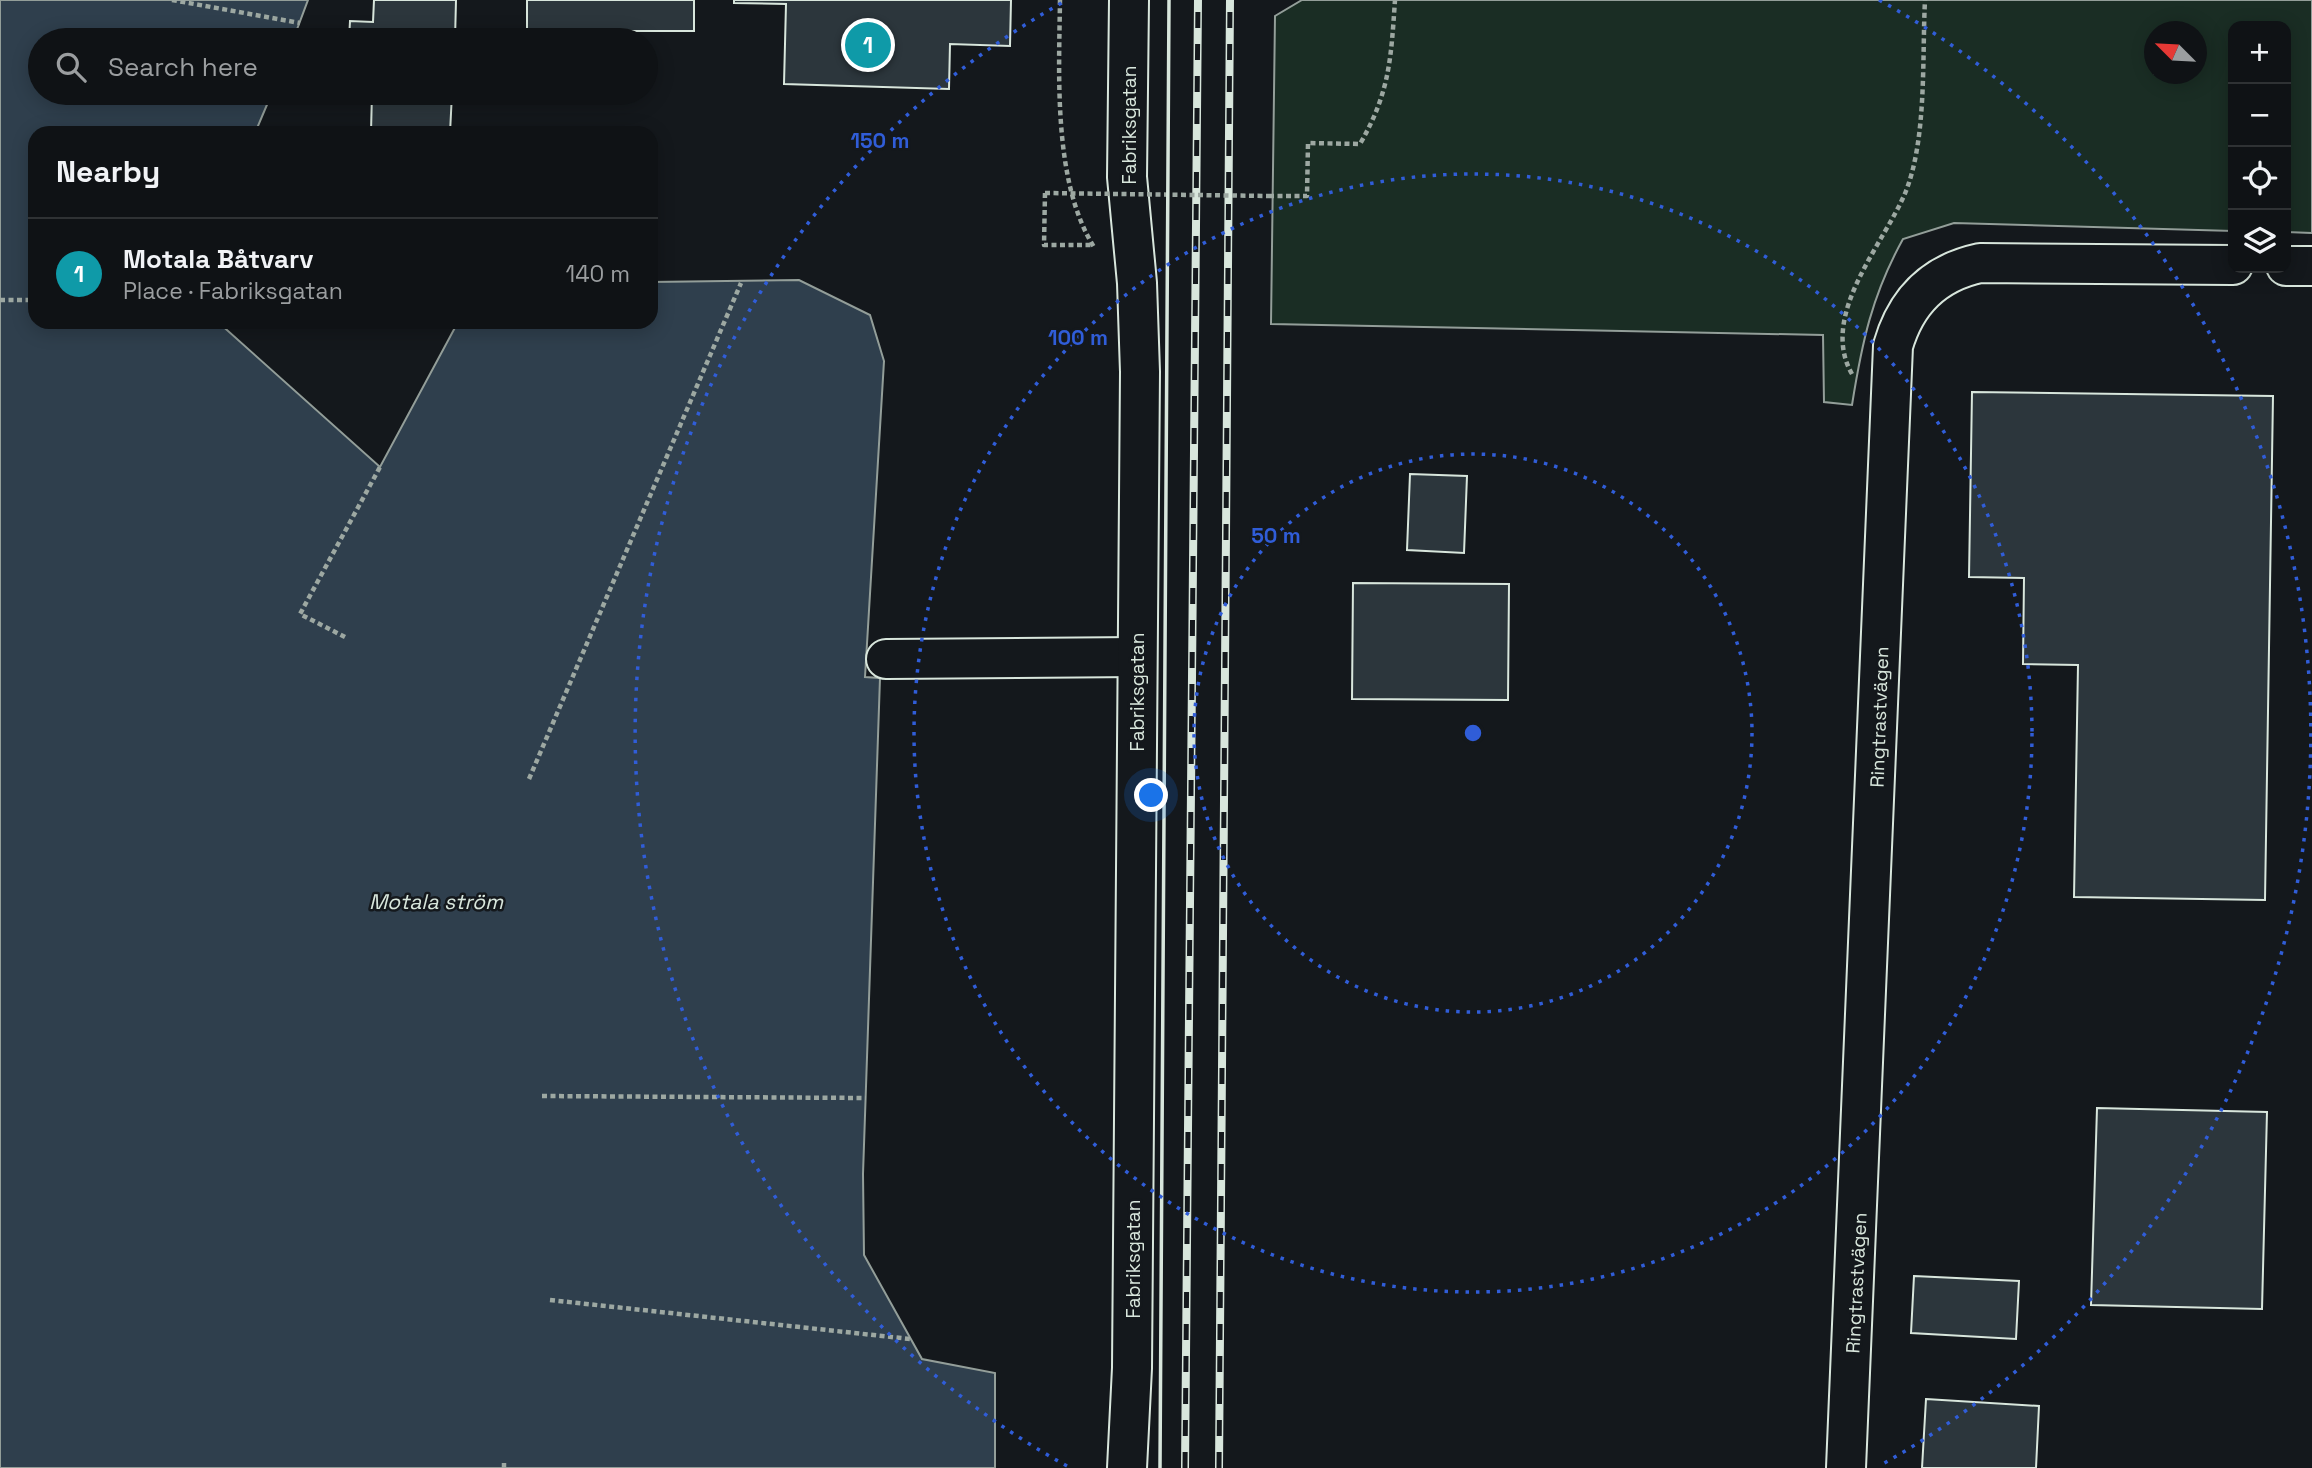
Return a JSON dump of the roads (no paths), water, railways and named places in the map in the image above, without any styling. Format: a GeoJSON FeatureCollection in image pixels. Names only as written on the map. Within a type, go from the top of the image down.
{"type":"FeatureCollection","features":[{"type":"Feature","properties":{"kind":"street","name":"Fabriksgatan"},"geometry":{"type":"LineString","coordinates":[[1127,1468],[1132,1368],[1140,372],[1127,177],[1129,0]]}},
{"type":"Feature","properties":{"kind":"street","name":"Ringtrastvägen"},"geometry":{"type":"LineString","coordinates":[[1846,1468],[1890,429],[1894,346],[1898,330],[1903,316],[1921,292],[1941,277],[1980,263],[2228,265]]}},
{"type":"Feature","properties":{"kind":"street"},"geometry":{"type":"LineString","coordinates":[[2291,266],[2312,266]]}},
{"type":"Feature","properties":{"kind":"street"},"geometry":{"type":"LineString","coordinates":[[886,659],[1137,657]]}},
{"type":"Feature","properties":{"kind":"water","name":"Motala ström"},"geometry":{"type":"Polygon","coordinates":[[[0,0],[308,0],[298,28],[28,28],[28,105],[267,105],[258,126],[28,126],[28,329],[226,329],[380,467],[454,329],[658,329],[658,282],[799,280],[870,315],[884,361],[865,677],[880,678],[863,1174],[864,1255],[922,1359],[995,1373],[995,1468],[0,1468],[0,0]]]}},
{"type":"Feature","properties":{"kind":"railway"},"geometry":{"type":"LineString","coordinates":[[1185,1468],[1198,0]]}},
{"type":"Feature","properties":{"kind":"railway"},"geometry":{"type":"LineString","coordinates":[[1219,1468],[1230,0]]}},
{"type":"Feature","properties":{"kind":"place","name":"Motala Båtvarv"},"geometry":{"type":"Point","coordinates":[868,45]}}]}
